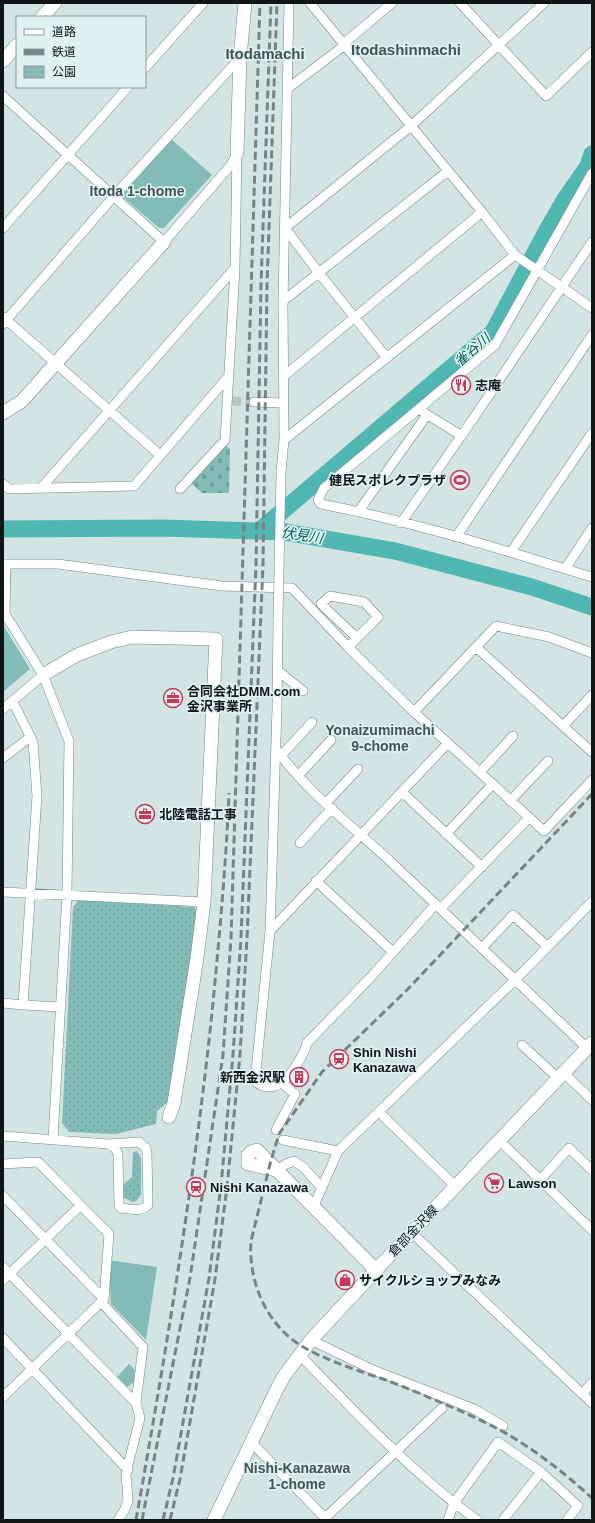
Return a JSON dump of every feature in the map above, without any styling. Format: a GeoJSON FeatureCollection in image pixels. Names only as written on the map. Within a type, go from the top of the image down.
{"type":"FeatureCollection","features":[{"type":"Feature","properties":{"kind":"street"},"geometry":{"type":"LineString","coordinates":[[43,16],[55,3]]}},
{"type":"Feature","properties":{"kind":"street"},"geometry":{"type":"LineString","coordinates":[[146,67],[203,3]]}},
{"type":"Feature","properties":{"kind":"street"},"geometry":{"type":"LineString","coordinates":[[180,489],[225,440],[229,401],[227,378],[235,268],[240,58],[244,3]]}},
{"type":"Feature","properties":{"kind":"street"},"geometry":{"type":"LineString","coordinates":[[289,3],[283,301],[284,440],[281,472],[277,670],[278,752],[270,930],[255,1081],[259,1086],[267,1088],[282,1083],[305,1051],[307,1043],[393,952],[439,906],[482,867],[529,818]]}},
{"type":"Feature","properties":{"kind":"street"},"geometry":{"type":"LineString","coordinates":[[310,3],[518,258],[592,308]]}},
{"type":"Feature","properties":{"kind":"street"},"geometry":{"type":"LineString","coordinates":[[287,89],[344,45],[392,3]]}},
{"type":"Feature","properties":{"kind":"street"},"geometry":{"type":"LineString","coordinates":[[460,3],[546,96],[592,52]]}},
{"type":"Feature","properties":{"kind":"street"},"geometry":{"type":"LineString","coordinates":[[285,228],[411,126],[544,3]]}},
{"type":"Feature","properties":{"kind":"street"},"geometry":{"type":"LineString","coordinates":[[3,61],[16,46]]}},
{"type":"Feature","properties":{"kind":"street"},"geometry":{"type":"LineString","coordinates":[[160,455],[4,320],[114,196],[240,58]]}},
{"type":"Feature","properties":{"kind":"street"},"geometry":{"type":"LineString","coordinates":[[3,228],[127,88]]}},
{"type":"Feature","properties":{"kind":"street"},"geometry":{"type":"LineString","coordinates":[[3,96],[164,242]]}},
{"type":"Feature","properties":{"kind":"street"},"geometry":{"type":"LineString","coordinates":[[3,413],[22,401],[56,365],[231,165],[238,152]]}},
{"type":"Feature","properties":{"kind":"street"},"geometry":{"type":"LineString","coordinates":[[283,301],[448,171]]}},
{"type":"Feature","properties":{"kind":"street"},"geometry":{"type":"LineString","coordinates":[[591,178],[535,270],[496,345],[324,488],[318,500],[321,504],[456,537],[592,577]]}},
{"type":"Feature","properties":{"kind":"street"},"geometry":{"type":"LineString","coordinates":[[284,376],[482,212]]}},
{"type":"Feature","properties":{"kind":"street"},"geometry":{"type":"LineString","coordinates":[[285,228],[387,358]]}},
{"type":"Feature","properties":{"kind":"street"},"geometry":{"type":"LineString","coordinates":[[401,523],[462,436],[592,242]]}},
{"type":"Feature","properties":{"kind":"street"},"geometry":{"type":"LineString","coordinates":[[284,440],[387,358],[518,258]]}},
{"type":"Feature","properties":{"kind":"street"},"geometry":{"type":"LineString","coordinates":[[41,488],[235,268]]}},
{"type":"Feature","properties":{"kind":"street"},"geometry":{"type":"LineString","coordinates":[[456,537],[592,335]]}},
{"type":"Feature","properties":{"kind":"street"},"geometry":{"type":"LineString","coordinates":[[3,484],[9,489],[134,486],[227,378]]}},
{"type":"Feature","properties":{"kind":"street"},"geometry":{"type":"LineString","coordinates":[[254,402],[283,403]]}},
{"type":"Feature","properties":{"kind":"street"},"geometry":{"type":"LineString","coordinates":[[418,409],[462,436]]}},
{"type":"Feature","properties":{"kind":"street"},"geometry":{"type":"LineString","coordinates":[[358,512],[427,415]]}},
{"type":"Feature","properties":{"kind":"street"},"geometry":{"type":"LineString","coordinates":[[511,552],[592,433]]}},
{"type":"Feature","properties":{"kind":"street"},"geometry":{"type":"LineString","coordinates":[[565,569],[592,528]]}},
{"type":"Feature","properties":{"kind":"street"},"geometry":{"type":"LineString","coordinates":[[53,1139],[67,894],[69,741],[43,675],[5,614],[4,564],[58,564],[222,586],[292,588],[348,647],[414,712],[544,831],[592,780]]}},
{"type":"Feature","properties":{"kind":"street"},"geometry":{"type":"LineString","coordinates":[[348,647],[357,638],[378,617],[364,602],[330,596],[321,604],[357,638]]}},
{"type":"Feature","properties":{"kind":"street"},"geometry":{"type":"LineString","coordinates":[[414,712],[496,626],[549,637],[592,653]]}},
{"type":"Feature","properties":{"kind":"street"},"geometry":{"type":"LineString","coordinates":[[3,709],[43,675],[77,656],[118,640],[132,637],[216,639],[204,902],[197,958],[174,1103],[168,1117]]}},
{"type":"Feature","properties":{"kind":"street"},"geometry":{"type":"LineString","coordinates":[[476,647],[592,752]]}},
{"type":"Feature","properties":{"kind":"street"},"geometry":{"type":"LineString","coordinates":[[277,670],[303,691]]}},
{"type":"Feature","properties":{"kind":"street"},"geometry":{"type":"LineString","coordinates":[[563,726],[592,695]]}},
{"type":"Feature","properties":{"kind":"street"},"geometry":{"type":"LineString","coordinates":[[13,702],[33,742],[37,796],[23,1005]]}},
{"type":"Feature","properties":{"kind":"street"},"geometry":{"type":"LineString","coordinates":[[278,752],[312,722]]}},
{"type":"Feature","properties":{"kind":"street"},"geometry":{"type":"LineString","coordinates":[[480,772],[513,736]]}},
{"type":"Feature","properties":{"kind":"street"},"geometry":{"type":"LineString","coordinates":[[3,758],[30,737]]}},
{"type":"Feature","properties":{"kind":"street"},"geometry":{"type":"LineString","coordinates":[[298,776],[331,740]]}},
{"type":"Feature","properties":{"kind":"street"},"geometry":{"type":"LineString","coordinates":[[270,930],[448,743]]}},
{"type":"Feature","properties":{"kind":"street"},"geometry":{"type":"LineString","coordinates":[[278,752],[298,776],[329,806],[439,906],[515,980],[590,1046]]}},
{"type":"Feature","properties":{"kind":"street"},"geometry":{"type":"LineString","coordinates":[[510,800],[548,761]]}},
{"type":"Feature","properties":{"kind":"street"},"geometry":{"type":"LineString","coordinates":[[300,843],[358,769]]}},
{"type":"Feature","properties":{"kind":"street"},"geometry":{"type":"LineString","coordinates":[[446,834],[493,784]]}},
{"type":"Feature","properties":{"kind":"street"},"geometry":{"type":"LineString","coordinates":[[402,792],[482,867]]}},
{"type":"Feature","properties":{"kind":"street"},"geometry":{"type":"LineString","coordinates":[[316,881],[393,952]]}},
{"type":"Feature","properties":{"kind":"street"},"geometry":{"type":"LineString","coordinates":[[3,892],[204,902]]}},
{"type":"Feature","properties":{"kind":"street"},"geometry":{"type":"LineString","coordinates":[[314,1208],[338,1151],[515,980],[592,902]]}},
{"type":"Feature","properties":{"kind":"street"},"geometry":{"type":"LineString","coordinates":[[482,948],[513,915],[548,947]]}},
{"type":"Feature","properties":{"kind":"street"},"geometry":{"type":"LineString","coordinates":[[3,1004],[61,1007]]}},
{"type":"Feature","properties":{"kind":"street"},"geometry":{"type":"LineString","coordinates":[[522,1045],[592,1100]]}},
{"type":"Feature","properties":{"kind":"street","name":"倉部金沢線"},"geometry":{"type":"LineString","coordinates":[[214,1520],[284,1376],[311,1340],[455,1186],[590,1046]]}},
{"type":"Feature","properties":{"kind":"street"},"geometry":{"type":"LineString","coordinates":[[276,1130],[295,1094],[282,1083]]}},
{"type":"Feature","properties":{"kind":"street"},"geometry":{"type":"LineString","coordinates":[[379,1112],[455,1186]]}},
{"type":"Feature","properties":{"kind":"street"},"geometry":{"type":"LineString","coordinates":[[3,1136],[108,1144],[139,1142],[146,1151],[148,1203],[142,1207],[125,1204],[119,1198],[122,1159],[108,1144]]}},
{"type":"Feature","properties":{"kind":"street"},"geometry":{"type":"LineString","coordinates":[[283,1140],[338,1151]]}},
{"type":"Feature","properties":{"kind":"street"},"geometry":{"type":"LineString","coordinates":[[499,1140],[592,1230]]}},
{"type":"Feature","properties":{"kind":"street"},"geometry":{"type":"LineString","coordinates":[[540,1180],[569,1148],[592,1170]]}},
{"type":"Feature","properties":{"kind":"street"},"geometry":{"type":"LineString","coordinates":[[322,1188],[304,1168],[294,1161],[276,1170],[376,1270]]}},
{"type":"Feature","properties":{"kind":"street"},"geometry":{"type":"LineString","coordinates":[[3,1164],[38,1162],[109,1234],[102,1300],[3,1397]]}},
{"type":"Feature","properties":{"kind":"street"},"geometry":{"type":"LineString","coordinates":[[3,1196],[102,1300],[142,1347],[136,1403],[140,1418],[128,1470],[126,1472],[128,1500],[124,1511],[118,1520]]}},
{"type":"Feature","properties":{"kind":"street"},"geometry":{"type":"LineString","coordinates":[[80,1206],[5,1273],[69,1333],[136,1403]]}},
{"type":"Feature","properties":{"kind":"street"},"geometry":{"type":"LineString","coordinates":[[412,1232],[592,1403]]}},
{"type":"Feature","properties":{"kind":"street"},"geometry":{"type":"LineString","coordinates":[[3,1338],[128,1470]]}},
{"type":"Feature","properties":{"kind":"street"},"geometry":{"type":"LineString","coordinates":[[311,1340],[373,1370],[474,1409],[503,1426]]}},
{"type":"Feature","properties":{"kind":"street"},"geometry":{"type":"LineString","coordinates":[[300,1355],[361,1418],[395,1450],[454,1503],[477,1520]]}},
{"type":"Feature","properties":{"kind":"street"},"geometry":{"type":"LineString","coordinates":[[582,1394],[592,1383]]}},
{"type":"Feature","properties":{"kind":"street"},"geometry":{"type":"LineString","coordinates":[[251,1442],[326,1519],[395,1450],[442,1408]]}},
{"type":"Feature","properties":{"kind":"street"},"geometry":{"type":"LineString","coordinates":[[448,1520],[454,1503],[498,1442],[541,1472],[578,1506],[568,1520]]}},
{"type":"Feature","properties":{"kind":"street"},"geometry":{"type":"LineString","coordinates":[[503,1520],[541,1472]]}},
{"type":"Feature","properties":{"kind":"green space"},"geometry":{"type":"Polygon","coordinates":[[[171,139],[212,175],[164,228],[159,228],[124,198],[124,193],[171,139]]]}},
{"type":"Feature","properties":{"kind":"green space"},"geometry":{"type":"Polygon","coordinates":[[[225,445],[230,449],[229,493],[202,493],[191,483],[225,445]]]}},
{"type":"Feature","properties":{"kind":"green space"},"geometry":{"type":"Polygon","coordinates":[[[3,625],[30,669],[3,692],[3,625]]]}},
{"type":"Feature","properties":{"kind":"green space"},"geometry":{"type":"Polygon","coordinates":[[[79,900],[194,907],[198,912],[170,1100],[157,1111],[156,1124],[116,1134],[69,1132],[62,1123],[73,907],[79,900]]]}},
{"type":"Feature","properties":{"kind":"green space"},"geometry":{"type":"Polygon","coordinates":[[[137,1151],[141,1158],[141,1195],[136,1201],[132,1202],[123,1197],[124,1184],[132,1177],[133,1152],[137,1151]]]}},
{"type":"Feature","properties":{"kind":"green space"},"geometry":{"type":"Polygon","coordinates":[[[108,1260],[157,1267],[146,1340],[111,1304],[108,1260]]]}},
{"type":"Feature","properties":{"kind":"green space"},"geometry":{"type":"Polygon","coordinates":[[[129,1364],[135,1370],[134,1382],[127,1387],[117,1377],[129,1364]]]}},
{"type":"Feature","properties":{"kind":"waterway","name":"雀谷川"},"geometry":{"type":"LineString","coordinates":[[259,531],[493,332],[546,232],[565,199],[588,166],[592,154]]}},
{"type":"Feature","properties":{"kind":"waterway","name":"伏見川"},"geometry":{"type":"LineString","coordinates":[[3,529],[163,528],[285,532],[395,551],[532,587],[592,607]]}},
{"type":"Feature","properties":{"kind":"tunnel"},"geometry":{"type":"LineString","coordinates":[[232,401],[254,402]]}},
{"type":"Feature","properties":{"kind":"railway"},"geometry":{"type":"LineString","coordinates":[[142,1520],[190,1278],[223,1055],[231,938],[260,3]]}},
{"type":"Feature","properties":{"kind":"railway"},"geometry":{"type":"LineString","coordinates":[[163,1520],[173,1478],[209,1278],[221,1186],[233,1055],[241,938],[256,565],[261,284],[271,3]]}},
{"type":"Feature","properties":{"kind":"railway"},"geometry":{"type":"LineString","coordinates":[[170,1520],[180,1479],[215,1279],[227,1187],[240,1055],[247,938],[263,565],[267,284],[277,3]]}},
{"type":"Feature","properties":{"kind":"railway"},"geometry":{"type":"LineString","coordinates":[[136,1520],[158,1394],[197,1140],[212,1013],[224,875],[229,793]]}},
{"type":"Feature","properties":{"kind":"railway"},"geometry":{"type":"LineString","coordinates":[[592,794],[408,989],[322,1072],[279,1134],[251,1241],[253,1272],[263,1302],[270,1316],[292,1339],[324,1358],[409,1389],[494,1427],[524,1444],[552,1464],[592,1498]]}},
{"type":"Feature","properties":{"kind":"place","name":"志庵"},"geometry":{"type":"Point","coordinates":[461,385]}},
{"type":"Feature","properties":{"kind":"place","name":"健民スポレクプラザ"},"geometry":{"type":"Point","coordinates":[460,480]}},
{"type":"Feature","properties":{"kind":"place","name":"合同会社DMM.com 金沢事業所"},"geometry":{"type":"Point","coordinates":[173,698]}},
{"type":"Feature","properties":{"kind":"place","name":"北陸電話工事"},"geometry":{"type":"Point","coordinates":[145,814]}},
{"type":"Feature","properties":{"kind":"place","name":"Shin Nishi Kanazawa"},"geometry":{"type":"Point","coordinates":[339,1059]}},
{"type":"Feature","properties":{"kind":"place","name":"新西金沢駅"},"geometry":{"type":"Point","coordinates":[299,1077]}},
{"type":"Feature","properties":{"kind":"place","name":"Lawson"},"geometry":{"type":"Point","coordinates":[494,1183]}},
{"type":"Feature","properties":{"kind":"place","name":"Nishi Kanazawa"},"geometry":{"type":"Point","coordinates":[196,1187]}},
{"type":"Feature","properties":{"kind":"place","name":"サイクルショップみなみ"},"geometry":{"type":"Point","coordinates":[345,1280]}},
{"type":"Feature","properties":{"kind":"district","name":"Itodashinmachi"},"geometry":{"type":"Point","coordinates":[406,49]}},
{"type":"Feature","properties":{"kind":"district","name":"Itodamachi"},"geometry":{"type":"Point","coordinates":[265,53]}},
{"type":"Feature","properties":{"kind":"district","name":"Itoda 1-chome"},"geometry":{"type":"Point","coordinates":[137,191]}},
{"type":"Feature","properties":{"kind":"district","name":"Yonaizumimachi 9-chome"},"geometry":{"type":"Point","coordinates":[380,738]}},
{"type":"Feature","properties":{"kind":"district","name":"Nishi-Kanazawa 1-chome"},"geometry":{"type":"Point","coordinates":[297,1476]}}]}
